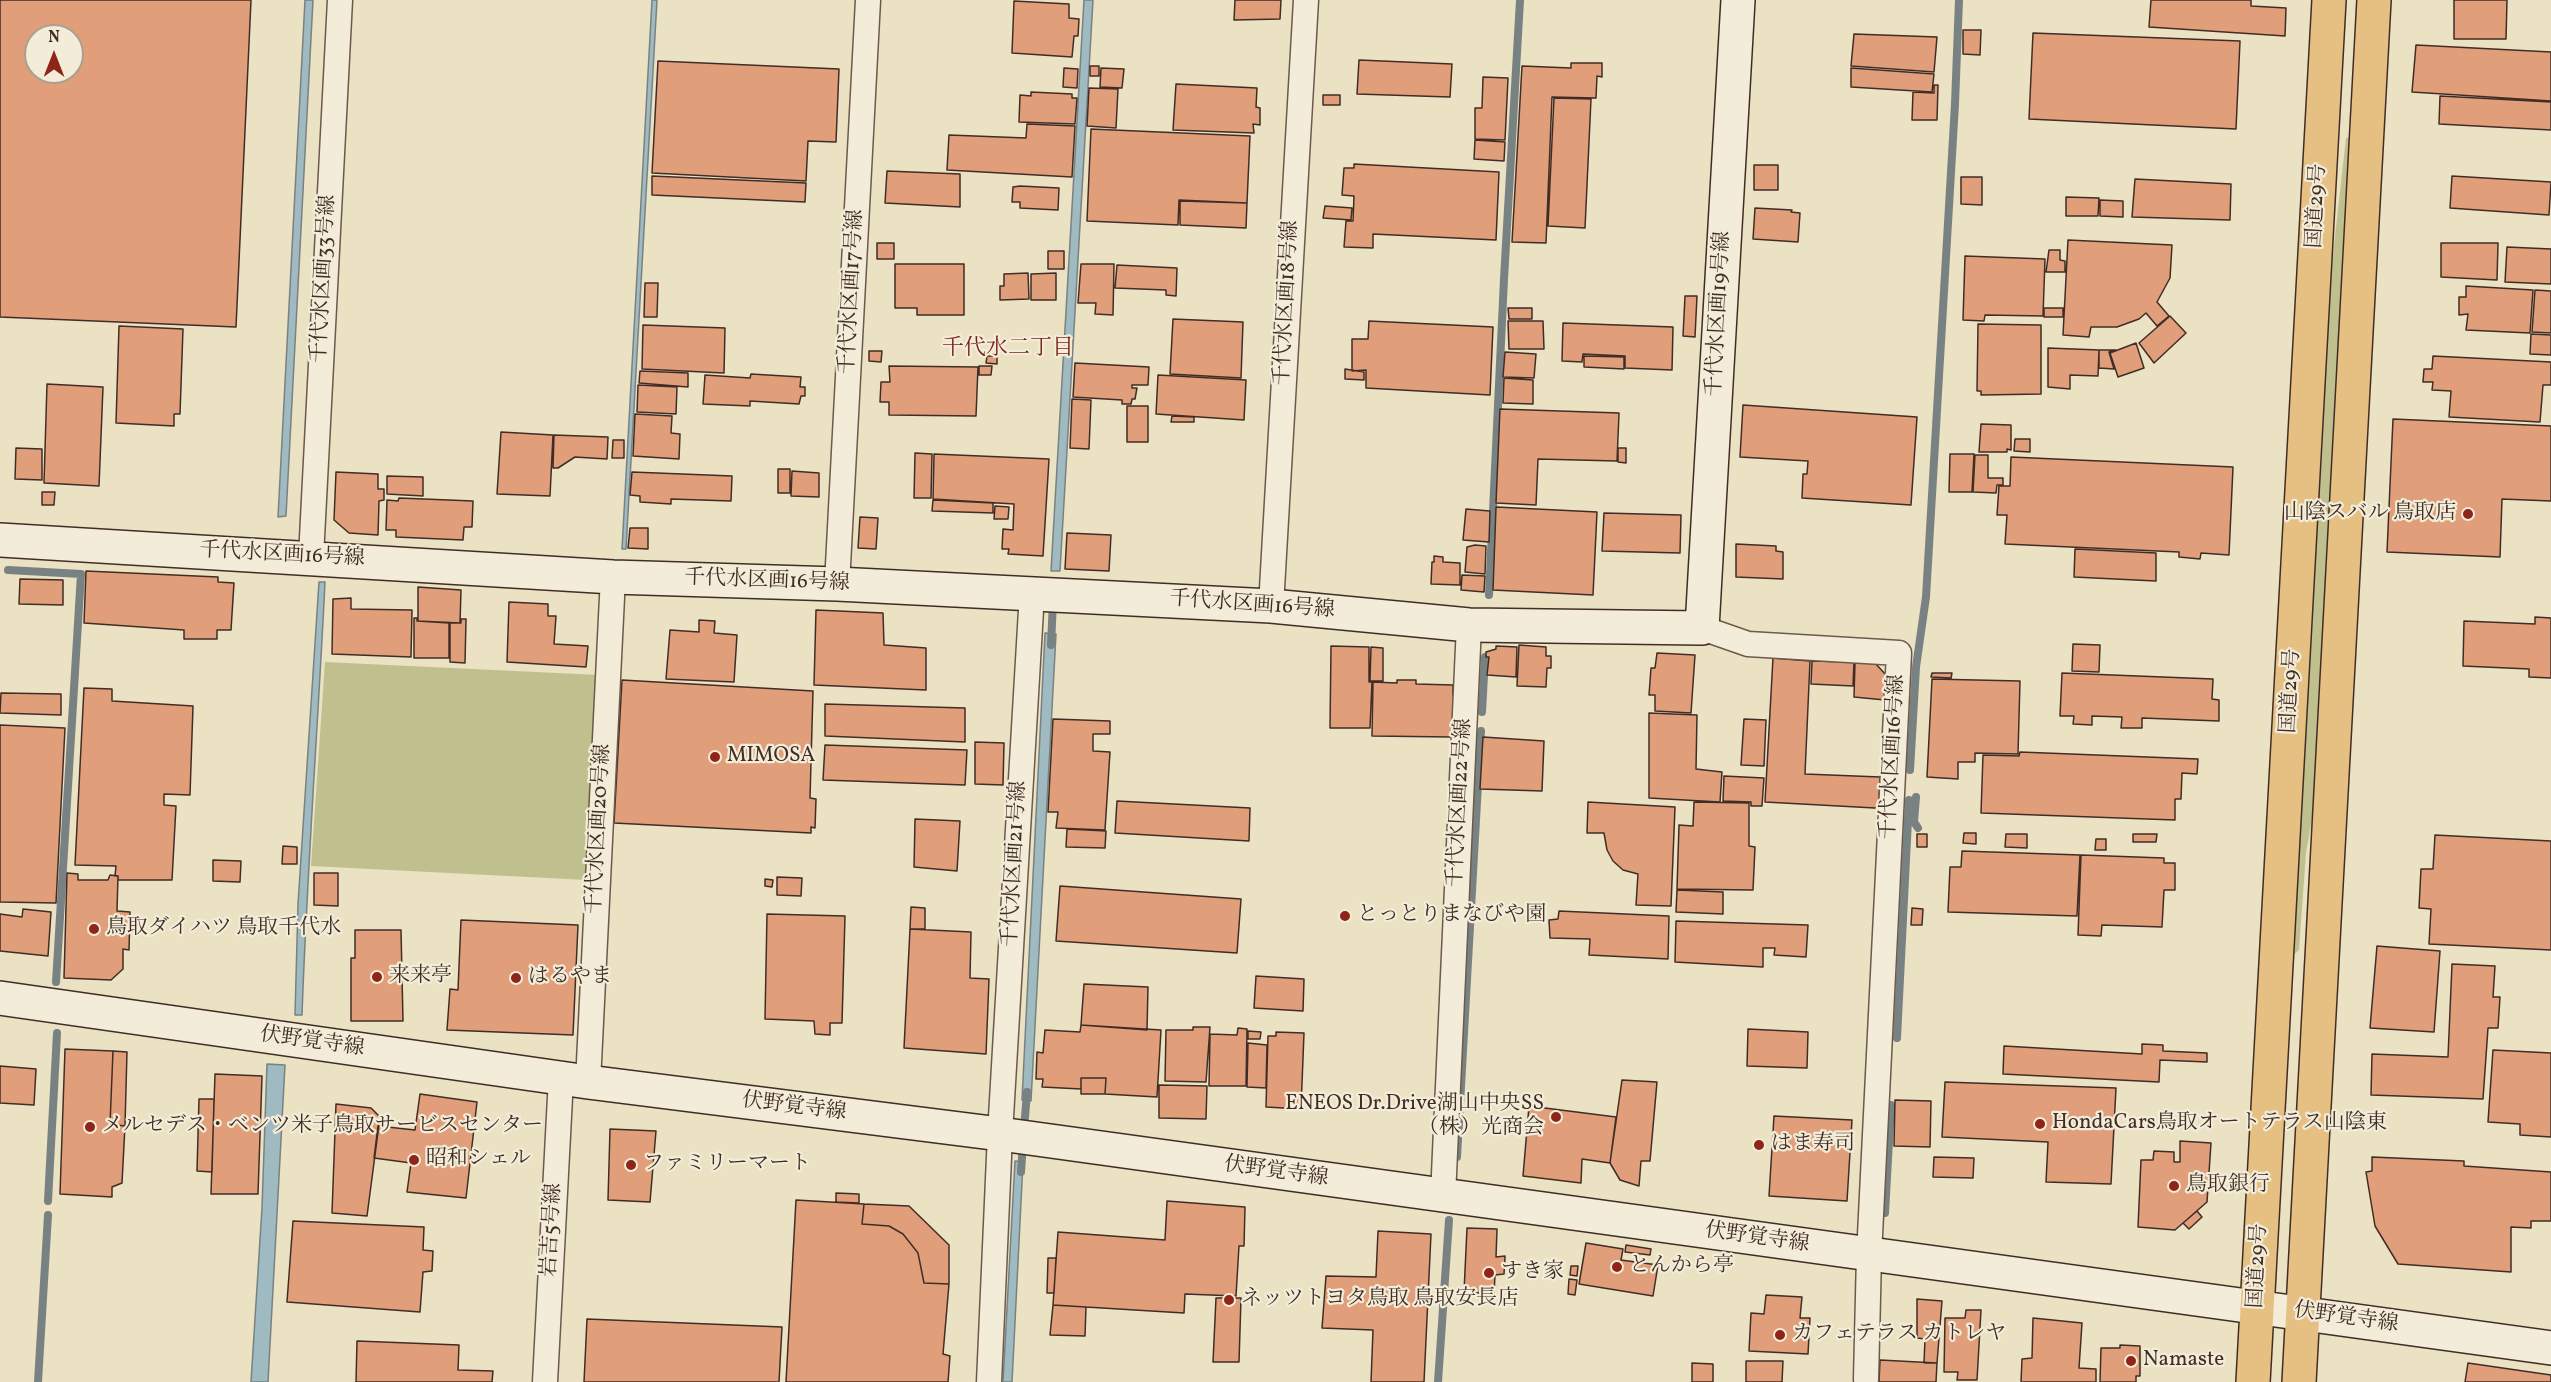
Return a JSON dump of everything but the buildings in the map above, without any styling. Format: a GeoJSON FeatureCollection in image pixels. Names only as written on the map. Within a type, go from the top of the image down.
{"type":"FeatureCollection","features":[{"type":"Feature","properties":{"kind":"highway","name":"国道29号"},"geometry":{"type":"LineString","coordinates":[[2253,1382],[2329,0]]}},
{"type":"Feature","properties":{"kind":"highway"},"geometry":{"type":"LineString","coordinates":[[2299,1382],[2374,0]]}},
{"type":"Feature","properties":{"kind":"main road","name":"千代水区画19号線"},"geometry":{"type":"LineString","coordinates":[[1702,628],[1738,0]]}},
{"type":"Feature","properties":{"kind":"main road","name":"千代水区画16号線"},"geometry":{"type":"LineString","coordinates":[[0,540],[612,577],[837,584],[1271,606],[1470,625],[1702,628]]}},
{"type":"Feature","properties":{"kind":"main road","name":"伏野覚寺線"},"geometry":{"type":"LineString","coordinates":[[0,998],[574,1080],[1000,1134],[2551,1348]]}},
{"type":"Feature","properties":{"kind":"street","name":"千代水区画33号線"},"geometry":{"type":"LineString","coordinates":[[311,558],[340,0]]}},
{"type":"Feature","properties":{"kind":"street","name":"千代水区画17号線"},"geometry":{"type":"LineString","coordinates":[[837,584],[868,0]]}},
{"type":"Feature","properties":{"kind":"street","name":"千代水区画18号線"},"geometry":{"type":"LineString","coordinates":[[1271,606],[1306,0]]}},
{"type":"Feature","properties":{"kind":"street","name":"千代水区画20号線"},"geometry":{"type":"LineString","coordinates":[[574,1080],[612,577]]}},
{"type":"Feature","properties":{"kind":"street","name":"千代水区画21号線"},"geometry":{"type":"LineString","coordinates":[[989,1382],[1000,1134],[1032,593]]}},
{"type":"Feature","properties":{"kind":"street","name":"千代水区画22号線"},"geometry":{"type":"LineString","coordinates":[[1443,1196],[1470,625]]}},
{"type":"Feature","properties":{"kind":"street","name":"千代水区画16号線"},"geometry":{"type":"LineString","coordinates":[[1702,628],[1748,644],[1899,653],[1869,1255]]}},
{"type":"Feature","properties":{"kind":"street","name":"岩吉5号線"},"geometry":{"type":"LineString","coordinates":[[545,1382],[574,1080]]}},
{"type":"Feature","properties":{"kind":"street"},"geometry":{"type":"LineString","coordinates":[[1866,1379],[1869,1255]]}},
{"type":"Feature","properties":{"kind":"green space"},"geometry":{"type":"Polygon","coordinates":[[[2350,137],[2320,772],[2306,853],[2299,950],[2293,955],[2328,299],[2346,138],[2350,137]]]}},
{"type":"Feature","properties":{"kind":"green space"},"geometry":{"type":"Polygon","coordinates":[[[325,662],[599,675],[587,880],[311,866],[325,662]]]}},
{"type":"Feature","properties":{"kind":"water"},"geometry":{"type":"Polygon","coordinates":[[[305,0],[313,0],[286,516],[278,517],[305,0]]]}},
{"type":"Feature","properties":{"kind":"water"},"geometry":{"type":"Polygon","coordinates":[[[652,0],[657,0],[626,549],[622,549],[652,0]]]}},
{"type":"Feature","properties":{"kind":"water"},"geometry":{"type":"Polygon","coordinates":[[[1084,0],[1093,0],[1060,571],[1051,571],[1084,0]]]}},
{"type":"Feature","properties":{"kind":"water"},"geometry":{"type":"Polygon","coordinates":[[[319,582],[325,582],[302,1015],[295,1015],[298,904],[319,582]]]}},
{"type":"Feature","properties":{"kind":"water"},"geometry":{"type":"Polygon","coordinates":[[[1045,633],[1056,634],[1031,1101],[1022,1100],[1045,633]]]}},
{"type":"Feature","properties":{"kind":"water"},"geometry":{"type":"Polygon","coordinates":[[[267,1064],[285,1065],[268,1382],[251,1382],[262,1208],[267,1064]]]}},
{"type":"Feature","properties":{"kind":"water"},"geometry":{"type":"Polygon","coordinates":[[[1015,1161],[1023,1162],[1012,1382],[1003,1382],[1015,1161]]]}},
{"type":"Feature","properties":{"kind":"waterway"},"geometry":{"type":"LineString","coordinates":[[1489,595],[1520,0]]}},
{"type":"Feature","properties":{"kind":"waterway"},"geometry":{"type":"LineString","coordinates":[[1910,770],[1916,667],[1926,597],[1959,0]]}},
{"type":"Feature","properties":{"kind":"waterway"},"geometry":{"type":"LineString","coordinates":[[8,570],[81,574],[56,982]]}},
{"type":"Feature","properties":{"kind":"waterway"},"geometry":{"type":"LineString","coordinates":[[1051,645],[1053,601]]}},
{"type":"Feature","properties":{"kind":"waterway"},"geometry":{"type":"LineString","coordinates":[[1482,712],[1485,657]]}},
{"type":"Feature","properties":{"kind":"waterway"},"geometry":{"type":"LineString","coordinates":[[1457,1157],[1481,731]]}},
{"type":"Feature","properties":{"kind":"waterway"},"geometry":{"type":"LineString","coordinates":[[1916,797],[1914,822],[1918,828]]}},
{"type":"Feature","properties":{"kind":"waterway"},"geometry":{"type":"LineString","coordinates":[[1897,1038],[1909,800]]}},
{"type":"Feature","properties":{"kind":"waterway"},"geometry":{"type":"LineString","coordinates":[[48,1201],[57,1033]]}},
{"type":"Feature","properties":{"kind":"waterway"},"geometry":{"type":"LineString","coordinates":[[1024,1130],[1027,1092]]}},
{"type":"Feature","properties":{"kind":"waterway"},"geometry":{"type":"LineString","coordinates":[[1885,1213],[1891,1105]]}},
{"type":"Feature","properties":{"kind":"waterway"},"geometry":{"type":"LineString","coordinates":[[1021,1172],[1023,1143]]}},
{"type":"Feature","properties":{"kind":"waterway"},"geometry":{"type":"LineString","coordinates":[[38,1382],[48,1215]]}},
{"type":"Feature","properties":{"kind":"waterway"},"geometry":{"type":"LineString","coordinates":[[1438,1382],[1449,1220]]}},
{"type":"Feature","properties":{"kind":"place","name":"山陰スバル 鳥取店"},"geometry":{"type":"Point","coordinates":[2468,514]}},
{"type":"Feature","properties":{"kind":"place","name":"MIMOSA"},"geometry":{"type":"Point","coordinates":[715,757]}},
{"type":"Feature","properties":{"kind":"place","name":"とっとりまなびや園"},"geometry":{"type":"Point","coordinates":[1345,916]}},
{"type":"Feature","properties":{"kind":"place","name":"鳥取ダイハツ 鳥取千代水"},"geometry":{"type":"Point","coordinates":[94,929]}},
{"type":"Feature","properties":{"kind":"place","name":"来来亭"},"geometry":{"type":"Point","coordinates":[377,977]}},
{"type":"Feature","properties":{"kind":"place","name":"はるやま"},"geometry":{"type":"Point","coordinates":[516,978]}},
{"type":"Feature","properties":{"kind":"place","name":"ENEOS Dr.Drive湖山中央SS （株）光商会"},"geometry":{"type":"Point","coordinates":[1556,1117]}},
{"type":"Feature","properties":{"kind":"place","name":"HondaCars鳥取オートテラス山陰東"},"geometry":{"type":"Point","coordinates":[2040,1124]}},
{"type":"Feature","properties":{"kind":"place","name":"メルセデス・ベンツ米子鳥取サービスセンター"},"geometry":{"type":"Point","coordinates":[90,1127]}},
{"type":"Feature","properties":{"kind":"place","name":"はま寿司"},"geometry":{"type":"Point","coordinates":[1759,1145]}},
{"type":"Feature","properties":{"kind":"place","name":"昭和シェル"},"geometry":{"type":"Point","coordinates":[414,1160]}},
{"type":"Feature","properties":{"kind":"place","name":"ファミリーマート"},"geometry":{"type":"Point","coordinates":[631,1165]}},
{"type":"Feature","properties":{"kind":"place","name":"鳥取銀行"},"geometry":{"type":"Point","coordinates":[2174,1186]}},
{"type":"Feature","properties":{"kind":"place","name":"とんから亭"},"geometry":{"type":"Point","coordinates":[1617,1267]}},
{"type":"Feature","properties":{"kind":"place","name":"すき家"},"geometry":{"type":"Point","coordinates":[1489,1273]}},
{"type":"Feature","properties":{"kind":"place","name":"ネッツトヨタ鳥取 鳥取安長店"},"geometry":{"type":"Point","coordinates":[1229,1300]}},
{"type":"Feature","properties":{"kind":"place","name":"カフェテラス カトレヤ"},"geometry":{"type":"Point","coordinates":[1780,1335]}},
{"type":"Feature","properties":{"kind":"place","name":"Namaste"},"geometry":{"type":"Point","coordinates":[2131,1361]}},
{"type":"Feature","properties":{"kind":"district","name":"千代水二丁目"},"geometry":{"type":"Point","coordinates":[1008,350]}}]}
